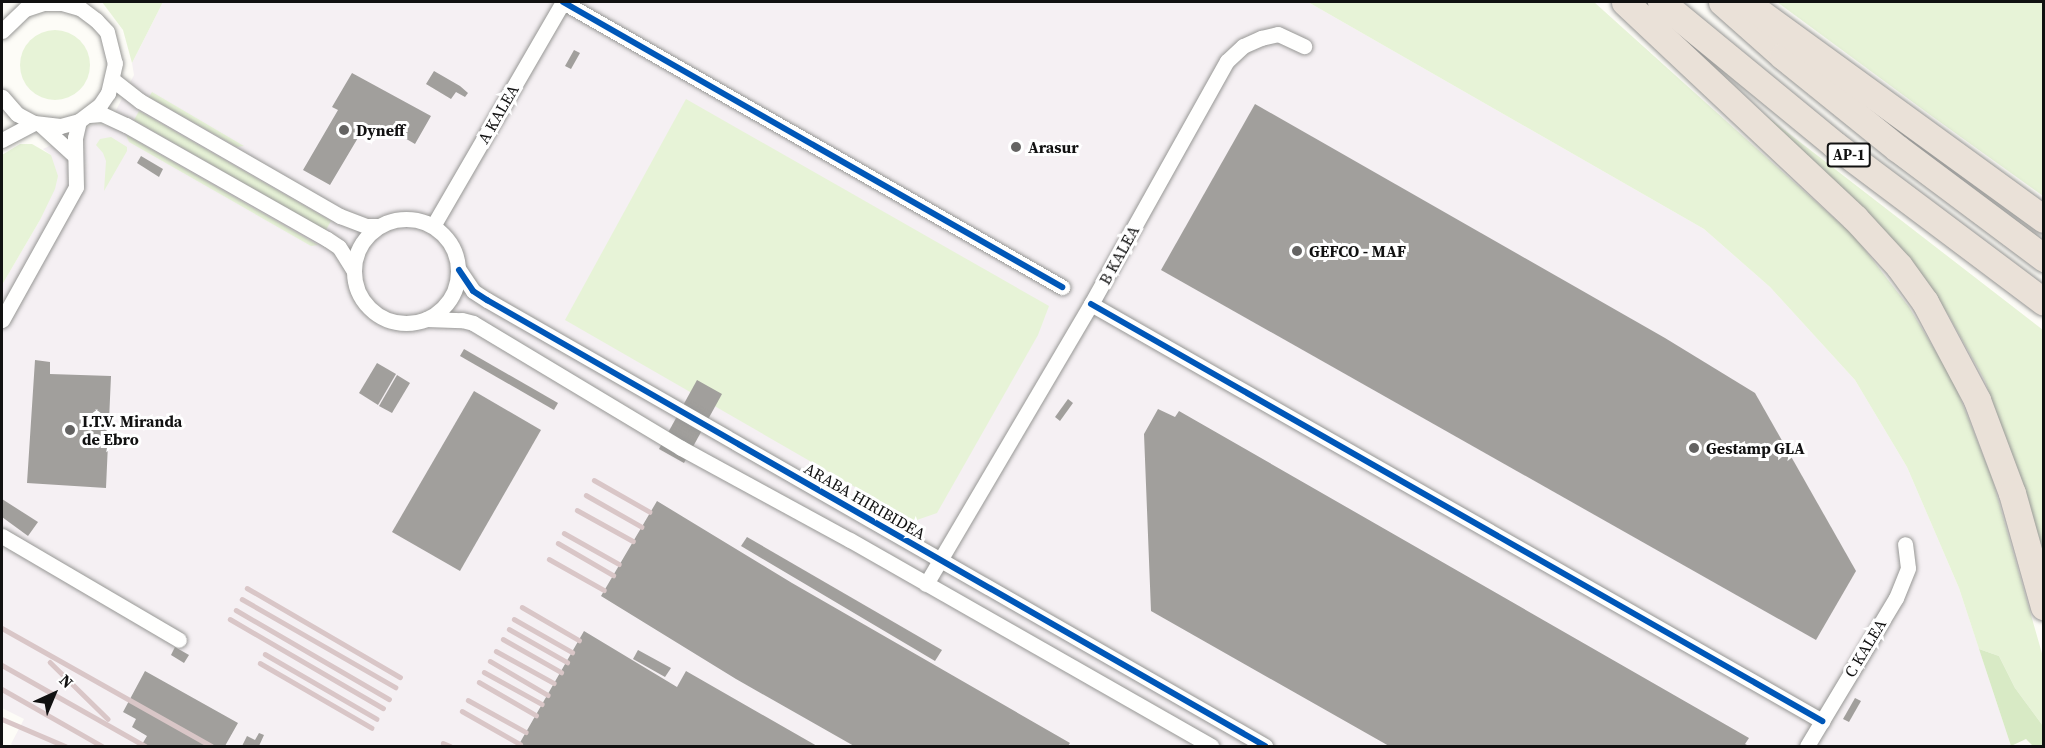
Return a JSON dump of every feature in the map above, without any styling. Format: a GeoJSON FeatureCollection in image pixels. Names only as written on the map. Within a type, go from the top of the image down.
{"type":"FeatureCollection","features":[{"type":"Feature","properties":{"kind":"highway"},"geometry":{"type":"LineString","coordinates":[[1625,2],[1855,218],[1899,266],[1925,302],[1977,400],[2012,493],[2043,607]]}},
{"type":"Feature","properties":{"kind":"highway","name":"AP-1"},"geometry":{"type":"LineString","coordinates":[[1661,2],[1835,145],[2043,302]]}},
{"type":"Feature","properties":{"kind":"highway","name":"AP-1"},"geometry":{"type":"LineString","coordinates":[[1722,2],[1783,56],[1888,141],[2043,258]]}},
{"type":"Feature","properties":{"kind":"highway"},"geometry":{"type":"LineString","coordinates":[[1745,2],[2043,219]]}},
{"type":"Feature","properties":{"kind":"street"},"geometry":{"type":"LineString","coordinates":[[87,2],[96,20]]}},
{"type":"Feature","properties":{"kind":"street"},"geometry":{"type":"LineString","coordinates":[[563,2],[1062,287]]}},
{"type":"Feature","properties":{"kind":"street","name":"A KALEA"},"geometry":{"type":"LineString","coordinates":[[433,226],[563,2]]}},
{"type":"Feature","properties":{"kind":"street"},"geometry":{"type":"LineString","coordinates":[[2,15],[43,3],[62,3],[80,8],[107,32],[116,63],[113,80],[100,105],[84,118],[75,138],[77,177],[70,200],[2,320]]}},
{"type":"Feature","properties":{"kind":"street"},"geometry":{"type":"LineString","coordinates":[[2,31],[24,8]]}},
{"type":"Feature","properties":{"kind":"street","name":"B KALEA"},"geometry":{"type":"LineString","coordinates":[[926,584],[1091,303],[1227,61],[1243,46],[1278,34],[1304,46]]}},
{"type":"Feature","properties":{"kind":"street"},"geometry":{"type":"LineString","coordinates":[[113,80],[140,101],[340,216],[366,226],[379,226],[406,219],[433,226],[447,237],[456,253],[459,270],[457,285],[450,300],[440,311],[426,320]]}},
{"type":"Feature","properties":{"kind":"street"},"geometry":{"type":"LineString","coordinates":[[2,97],[17,114],[37,124],[75,156]]}},
{"type":"Feature","properties":{"kind":"street"},"geometry":{"type":"LineString","coordinates":[[2,140],[37,124],[60,126],[102,114],[126,125],[339,247],[354,271],[362,298],[383,318],[399,322],[462,320],[473,323],[681,448],[926,584],[1211,747]]}},
{"type":"Feature","properties":{"kind":"street"},"geometry":{"type":"LineString","coordinates":[[354,271],[357,254],[366,238],[379,226]]}},
{"type":"Feature","properties":{"kind":"street","name":"ARABA HIRIBIDEA"},"geometry":{"type":"LineString","coordinates":[[459,270],[473,291],[487,300],[1265,747]]}},
{"type":"Feature","properties":{"kind":"street"},"geometry":{"type":"LineString","coordinates":[[1091,303],[1822,721]]}},
{"type":"Feature","properties":{"kind":"street"},"geometry":{"type":"LineString","coordinates":[[2,536],[179,640]]}},
{"type":"Feature","properties":{"kind":"street","name":"C KALEA"},"geometry":{"type":"LineString","coordinates":[[1807,747],[1896,598],[1908,568],[1905,544]]}},
{"type":"Feature","properties":{"kind":"shaded area","name":"Arasur"},"geometry":{"type":"Polygon","coordinates":[[[163,2],[1308,2],[1704,229],[1770,287],[1855,380],[1907,467],[1959,588],[2011,746],[14,746],[11,744],[24,719],[2,708],[2,285],[40,220],[51,155],[43,149],[95,124],[108,126],[134,75],[132,63],[163,2]]]}},
{"type":"Feature","properties":{"kind":"green space"},"geometry":{"type":"Polygon","coordinates":[[[102,2],[163,2],[132,63],[123,30],[102,2]]]}},
{"type":"Feature","properties":{"kind":"green space"},"geometry":{"type":"Polygon","coordinates":[[[1308,2],[1594,2],[1855,237],[1909,307],[1953,380],[1992,478],[2043,657],[2043,726],[2015,688],[1999,656],[1979,649],[1959,588],[1907,467],[1855,380],[1770,287],[1704,229],[1308,2]]]}},
{"type":"Feature","properties":{"kind":"green space"},"geometry":{"type":"Polygon","coordinates":[[[1777,2],[2043,2],[2043,196],[1933,117],[1777,2]]]}},
{"type":"Feature","properties":{"kind":"green space"},"geometry":{"type":"Polygon","coordinates":[[[55,30],[74,36],[84,46],[90,65],[84,84],[74,94],[55,100],[36,94],[26,84],[20,65],[26,46],[36,36],[55,30]]]}},
{"type":"Feature","properties":{"kind":"green space"},"geometry":{"type":"Polygon","coordinates":[[[152,92],[244,146],[237,147],[149,97],[152,92]]]}},
{"type":"Feature","properties":{"kind":"green space"},"geometry":{"type":"Polygon","coordinates":[[[686,99],[1049,306],[1038,335],[937,513],[914,521],[565,320],[686,99]]]}},
{"type":"Feature","properties":{"kind":"green space"},"geometry":{"type":"Polygon","coordinates":[[[139,111],[331,221],[326,230],[134,120],[139,111]]]}},
{"type":"Feature","properties":{"kind":"green space"},"geometry":{"type":"Polygon","coordinates":[[[1760,111],[2043,330],[2043,560],[2012,456],[1985,381],[1949,316],[1917,269],[1760,111]]]}},
{"type":"Feature","properties":{"kind":"green space"},"geometry":{"type":"Polygon","coordinates":[[[126,135],[318,245],[311,246],[129,142],[126,135]]]}},
{"type":"Feature","properties":{"kind":"green space"},"geometry":{"type":"Polygon","coordinates":[[[111,137],[127,147],[127,151],[104,191],[106,161],[96,145],[100,139],[111,137]]]}},
{"type":"Feature","properties":{"kind":"green space"},"geometry":{"type":"Polygon","coordinates":[[[20,144],[32,144],[51,155],[58,176],[55,189],[40,220],[2,285],[2,155],[20,144]]]}},
{"type":"Feature","properties":{"kind":"green space"},"geometry":{"type":"Polygon","coordinates":[[[1979,649],[1999,656],[2015,688],[2043,726],[2043,746],[2033,746],[2026,739],[2011,746],[1979,649]]]}},
{"type":"Feature","properties":{"kind":"building"},"geometry":{"type":"Polygon","coordinates":[[[574,50],[580,53],[571,69],[565,66],[574,50]]]}},
{"type":"Feature","properties":{"kind":"building"},"geometry":{"type":"Polygon","coordinates":[[[434,71],[468,93],[465,97],[456,92],[451,99],[426,84],[434,71]]]}},
{"type":"Feature","properties":{"kind":"building","name":"Dyneff"},"geometry":{"type":"Polygon","coordinates":[[[352,73],[431,116],[415,144],[384,126],[379,134],[365,126],[330,185],[303,170],[338,110],[332,107],[352,73]]]}},
{"type":"Feature","properties":{"kind":"building"},"geometry":{"type":"Polygon","coordinates":[[[1255,104],[1665,338],[1755,393],[1856,571],[1816,640],[1161,270],[1255,104]]]}},
{"type":"Feature","properties":{"kind":"building"},"geometry":{"type":"Polygon","coordinates":[[[141,156],[163,169],[159,177],[137,163],[141,156]]]}},
{"type":"Feature","properties":{"kind":"building"},"geometry":{"type":"Polygon","coordinates":[[[464,349],[558,403],[554,410],[460,356],[464,349]]]}},
{"type":"Feature","properties":{"kind":"building","name":"I.T.V. Miranda de Ebro"},"geometry":{"type":"Polygon","coordinates":[[[35,360],[50,362],[50,374],[111,376],[106,488],[27,483],[35,360]]]}},
{"type":"Feature","properties":{"kind":"building"},"geometry":{"type":"Polygon","coordinates":[[[377,363],[396,374],[378,405],[359,393],[377,363]]]}},
{"type":"Feature","properties":{"kind":"building"},"geometry":{"type":"Polygon","coordinates":[[[397,375],[410,383],[392,413],[379,406],[397,375]]]}},
{"type":"Feature","properties":{"kind":"building"},"geometry":{"type":"Polygon","coordinates":[[[697,380],[722,394],[684,463],[659,449],[697,380]]]}},
{"type":"Feature","properties":{"kind":"building"},"geometry":{"type":"Polygon","coordinates":[[[474,391],[541,430],[460,571],[392,532],[474,391]]]}},
{"type":"Feature","properties":{"kind":"building"},"geometry":{"type":"Polygon","coordinates":[[[1068,399],[1073,403],[1060,421],[1055,417],[1068,399]]]}},
{"type":"Feature","properties":{"kind":"building"},"geometry":{"type":"Polygon","coordinates":[[[1158,409],[1175,417],[1179,411],[1749,738],[1745,744],[1749,746],[1389,746],[1151,611],[1144,434],[1158,409]]]}},
{"type":"Feature","properties":{"kind":"building"},"geometry":{"type":"Polygon","coordinates":[[[2,499],[38,522],[28,536],[2,517],[2,499]]]}},
{"type":"Feature","properties":{"kind":"building"},"geometry":{"type":"Polygon","coordinates":[[[657,501],[792,583],[1070,743],[1068,746],[854,746],[736,679],[601,596],[657,501]]]}},
{"type":"Feature","properties":{"kind":"building"},"geometry":{"type":"Polygon","coordinates":[[[747,537],[942,650],[935,661],[741,546],[747,537]]]}},
{"type":"Feature","properties":{"kind":"building"},"geometry":{"type":"Polygon","coordinates":[[[584,631],[677,687],[686,671],[817,746],[518,746],[584,631]]]}},
{"type":"Feature","properties":{"kind":"building"},"geometry":{"type":"Polygon","coordinates":[[[175,647],[189,655],[184,663],[171,655],[175,647]]]}},
{"type":"Feature","properties":{"kind":"building"},"geometry":{"type":"Polygon","coordinates":[[[638,650],[671,668],[665,677],[633,659],[638,650]]]}},
{"type":"Feature","properties":{"kind":"building"},"geometry":{"type":"Polygon","coordinates":[[[145,671],[238,723],[225,746],[141,746],[147,736],[132,727],[136,719],[123,712],[145,671]]]}},
{"type":"Feature","properties":{"kind":"building"},"geometry":{"type":"Polygon","coordinates":[[[1855,698],[1861,701],[1849,722],[1843,719],[1855,698]]]}},
{"type":"Feature","properties":{"kind":"building"},"geometry":{"type":"Polygon","coordinates":[[[259,733],[264,735],[259,746],[242,746],[247,736],[255,740],[259,733]]]}},
{"type":"Feature","properties":{"kind":"railway"},"geometry":{"type":"LineString","coordinates":[[594,480],[650,512]]}},
{"type":"Feature","properties":{"kind":"railway"},"geometry":{"type":"LineString","coordinates":[[586,495],[642,527]]}},
{"type":"Feature","properties":{"kind":"railway"},"geometry":{"type":"LineString","coordinates":[[577,510],[633,541]]}},
{"type":"Feature","properties":{"kind":"railway"},"geometry":{"type":"LineString","coordinates":[[564,533],[619,564]]}},
{"type":"Feature","properties":{"kind":"railway"},"geometry":{"type":"LineString","coordinates":[[558,543],[613,575]]}},
{"type":"Feature","properties":{"kind":"railway"},"geometry":{"type":"LineString","coordinates":[[549,559],[604,590]]}},
{"type":"Feature","properties":{"kind":"railway"},"geometry":{"type":"LineString","coordinates":[[247,588],[400,677]]}},
{"type":"Feature","properties":{"kind":"railway"},"geometry":{"type":"LineString","coordinates":[[242,599],[395,687]]}},
{"type":"Feature","properties":{"kind":"railway"},"geometry":{"type":"LineString","coordinates":[[522,607],[579,640]]}},
{"type":"Feature","properties":{"kind":"railway"},"geometry":{"type":"LineString","coordinates":[[236,610],[389,699]]}},
{"type":"Feature","properties":{"kind":"railway"},"geometry":{"type":"LineString","coordinates":[[230,619],[383,708]]}},
{"type":"Feature","properties":{"kind":"railway"},"geometry":{"type":"LineString","coordinates":[[514,619],[572,652]]}},
{"type":"Feature","properties":{"kind":"railway"},"geometry":{"type":"LineString","coordinates":[[2,628],[211,746]]}},
{"type":"Feature","properties":{"kind":"railway"},"geometry":{"type":"LineString","coordinates":[[509,629],[567,662]]}},
{"type":"Feature","properties":{"kind":"railway"},"geometry":{"type":"LineString","coordinates":[[503,639],[561,672]]}},
{"type":"Feature","properties":{"kind":"railway"},"geometry":{"type":"LineString","coordinates":[[496,651],[554,683]]}},
{"type":"Feature","properties":{"kind":"railway"},"geometry":{"type":"LineString","coordinates":[[265,654],[377,719]]}},
{"type":"Feature","properties":{"kind":"railway"},"geometry":{"type":"LineString","coordinates":[[490,661],[548,695]]}},
{"type":"Feature","properties":{"kind":"railway"},"geometry":{"type":"LineString","coordinates":[[50,662],[108,719]]}},
{"type":"Feature","properties":{"kind":"railway"},"geometry":{"type":"LineString","coordinates":[[260,663],[372,728]]}},
{"type":"Feature","properties":{"kind":"railway"},"geometry":{"type":"LineString","coordinates":[[2,665],[145,746]]}},
{"type":"Feature","properties":{"kind":"railway"},"geometry":{"type":"LineString","coordinates":[[484,672],[542,704]]}},
{"type":"Feature","properties":{"kind":"railway"},"geometry":{"type":"LineString","coordinates":[[479,682],[536,715]]}},
{"type":"Feature","properties":{"kind":"railway"},"geometry":{"type":"LineString","coordinates":[[2,689],[102,746]]}},
{"type":"Feature","properties":{"kind":"railway"},"geometry":{"type":"LineString","coordinates":[[468,700],[526,732]]}},
{"type":"Feature","properties":{"kind":"railway"},"geometry":{"type":"LineString","coordinates":[[462,711],[520,744]]}},
{"type":"Feature","properties":{"kind":"railway"},"geometry":{"type":"LineString","coordinates":[[2,719],[65,746]]}},
{"type":"Feature","properties":{"kind":"railway"},"geometry":{"type":"LineString","coordinates":[[443,743],[450,746]]}},
{"type":"Feature","properties":{"kind":"cycle path"},"geometry":{"type":"LineString","coordinates":[[563,2],[1062,287]]}},
{"type":"Feature","properties":{"kind":"cycle path"},"geometry":{"type":"LineString","coordinates":[[459,270],[473,291],[487,300],[1265,746]]}},
{"type":"Feature","properties":{"kind":"cycle path"},"geometry":{"type":"LineString","coordinates":[[1091,304],[1822,721]]}},
{"type":"Feature","properties":{"kind":"place","name":"Dyneff"},"geometry":{"type":"Point","coordinates":[344,130]}},
{"type":"Feature","properties":{"kind":"place","name":"Arasur"},"geometry":{"type":"Point","coordinates":[1016,147]}},
{"type":"Feature","properties":{"kind":"place","name":"GEFCO - MAF"},"geometry":{"type":"Point","coordinates":[1297,251]}},
{"type":"Feature","properties":{"kind":"place","name":"I.T.V. Miranda de Ebro"},"geometry":{"type":"Point","coordinates":[70,430]}},
{"type":"Feature","properties":{"kind":"place","name":"Gestamp GLA"},"geometry":{"type":"Point","coordinates":[1694,448]}}]}
